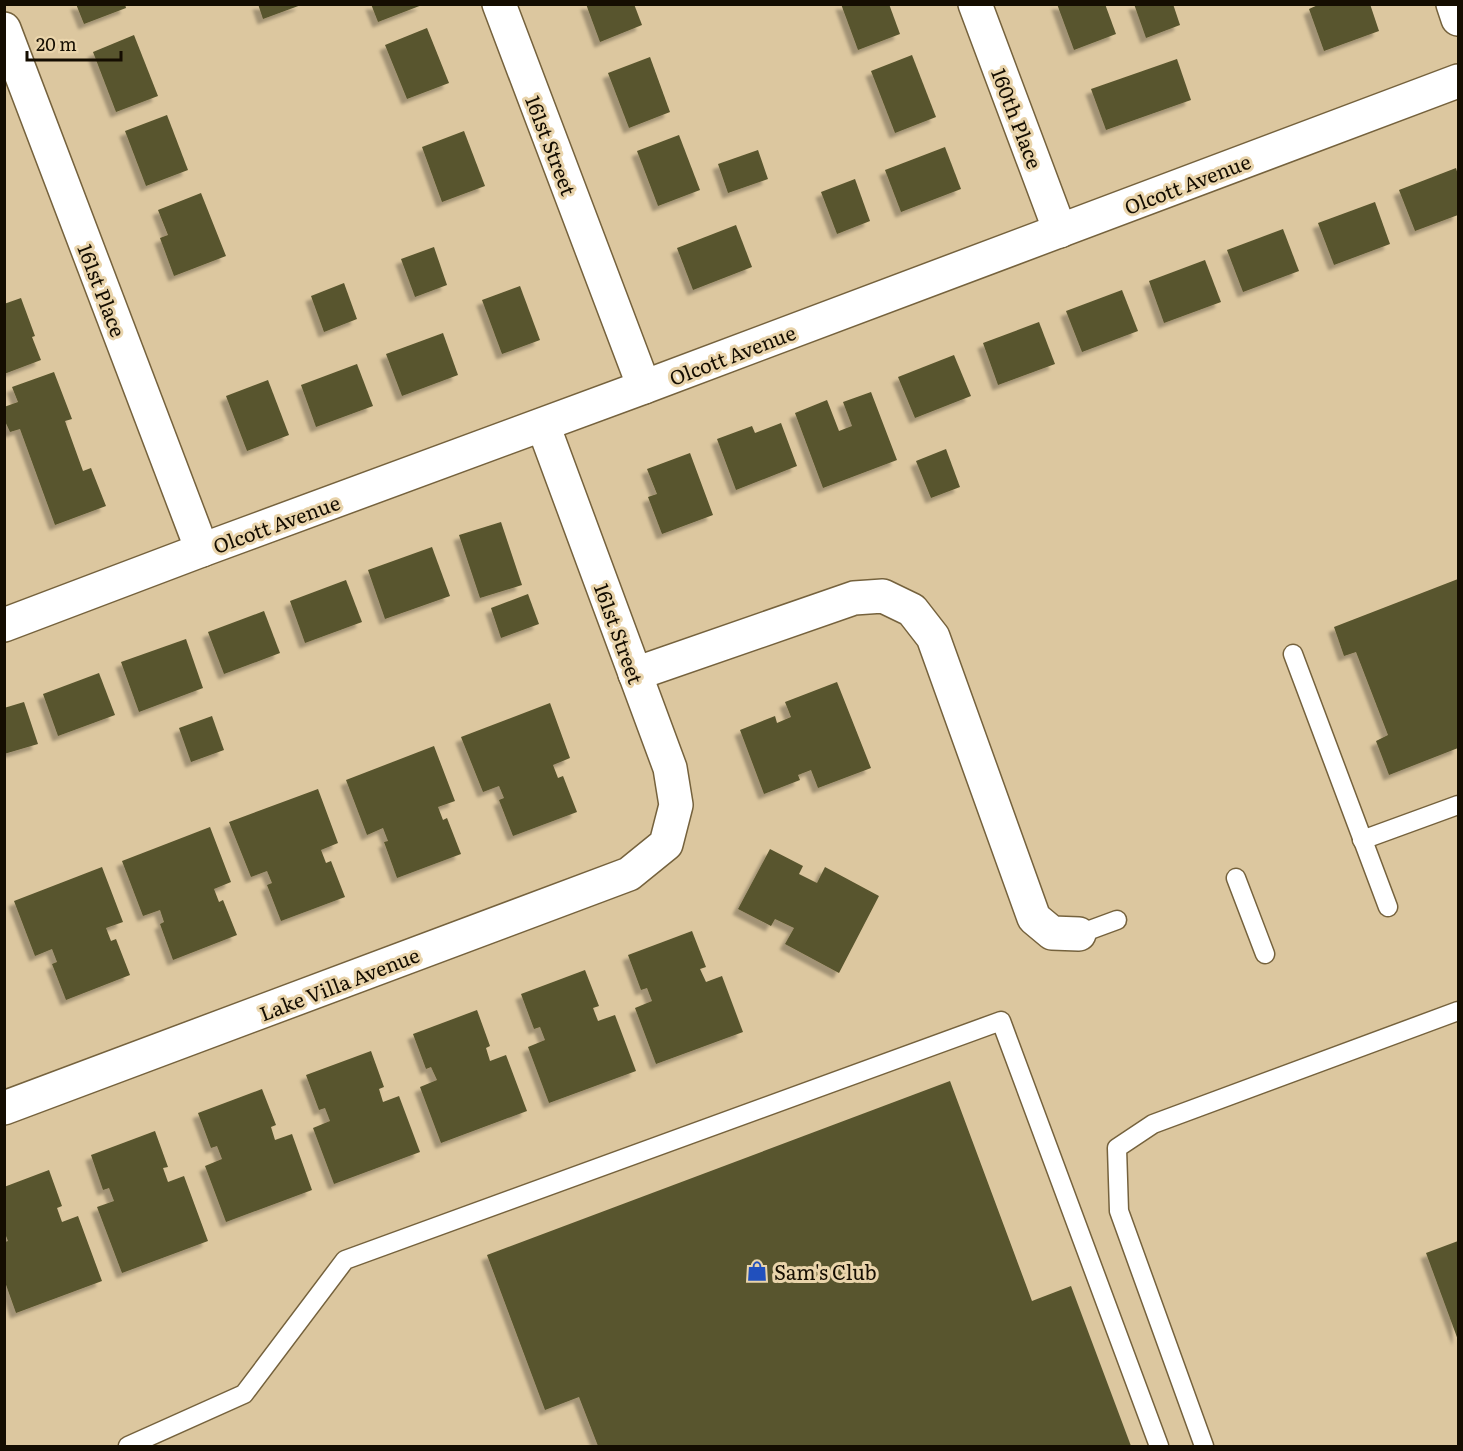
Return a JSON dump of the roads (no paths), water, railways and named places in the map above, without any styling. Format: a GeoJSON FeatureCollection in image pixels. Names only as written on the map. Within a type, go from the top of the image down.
{"type":"FeatureCollection","features":[{"type":"Feature","properties":{"kind":"street","name":"161st Street"},"geometry":{"type":"LineString","coordinates":[[499,4],[644,387]]}},
{"type":"Feature","properties":{"kind":"street","name":"160th Place"},"geometry":{"type":"LineString","coordinates":[[975,4],[1060,231]]}},
{"type":"Feature","properties":{"kind":"street"},"geometry":{"type":"LineString","coordinates":[[1453,4],[1458,19]]}},
{"type":"Feature","properties":{"kind":"street","name":"161st Place"},"geometry":{"type":"LineString","coordinates":[[4,29],[202,550]]}},
{"type":"Feature","properties":{"kind":"street","name":"Olcott Avenue"},"geometry":{"type":"LineString","coordinates":[[4,625],[1458,81]]}},
{"type":"Feature","properties":{"kind":"street","name":"161st Street"},"geometry":{"type":"LineString","coordinates":[[543,425],[670,768],[676,805],[666,844]]}},
{"type":"Feature","properties":{"kind":"street"},"geometry":{"type":"LineString","coordinates":[[635,674],[854,598],[883,596],[912,610],[933,637],[1034,918],[1052,933],[1078,934]]}},
{"type":"Feature","properties":{"kind":"street","name":"Lake Villa Avenue"},"geometry":{"type":"LineString","coordinates":[[4,1108],[628,874],[666,844]]}},
{"type":"Feature","properties":{"kind":"lane"},"geometry":{"type":"LineString","coordinates":[[1293,654],[1388,907]]}},
{"type":"Feature","properties":{"kind":"lane"},"geometry":{"type":"LineString","coordinates":[[1362,840],[1458,805]]}},
{"type":"Feature","properties":{"kind":"lane"},"geometry":{"type":"LineString","coordinates":[[1236,878],[1265,954]]}},
{"type":"Feature","properties":{"kind":"lane"},"geometry":{"type":"LineString","coordinates":[[1078,934],[1117,920]]}},
{"type":"Feature","properties":{"kind":"lane"},"geometry":{"type":"LineString","coordinates":[[1204,1446],[1119,1211],[1117,1148],[1153,1124],[1458,1011]]}},
{"type":"Feature","properties":{"kind":"lane"},"geometry":{"type":"LineString","coordinates":[[128,1446],[244,1394],[345,1260],[1001,1021],[1159,1446]]}},
{"type":"Feature","properties":{"kind":"place","name":"Sam's Club"},"geometry":{"type":"Point","coordinates":[757,1271]}}]}
